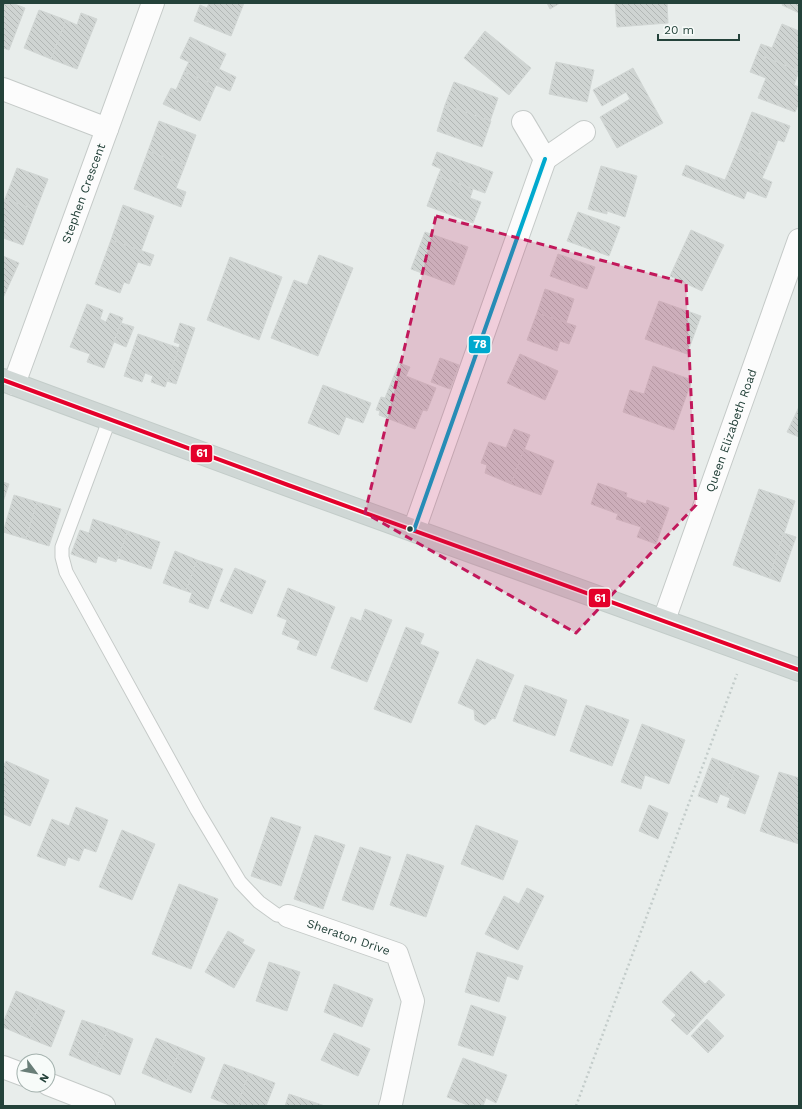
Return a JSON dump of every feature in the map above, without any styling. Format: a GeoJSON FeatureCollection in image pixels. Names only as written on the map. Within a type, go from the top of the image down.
{"type":"FeatureCollection","features":[{"type":"Feature","properties":{"kind":"main road"},"geometry":{"type":"LineString","coordinates":[[9,382],[110,418],[288,485],[799,670]]}},
{"type":"Feature","properties":{"kind":"street","name":"Stephen Crescent"},"geometry":{"type":"LineString","coordinates":[[9,382],[107,129],[153,3]]}},
{"type":"Feature","properties":{"kind":"street"},"geometry":{"type":"LineString","coordinates":[[3,89],[107,129]]}},
{"type":"Feature","properties":{"kind":"street"},"geometry":{"type":"LineString","coordinates":[[523,122],[546,159]]}},
{"type":"Feature","properties":{"kind":"street"},"geometry":{"type":"LineString","coordinates":[[414,530],[546,159],[584,132]]}},
{"type":"Feature","properties":{"kind":"street","name":"Queen Elizabeth Road"},"geometry":{"type":"LineString","coordinates":[[664,620],[799,240]]}},
{"type":"Feature","properties":{"kind":"street","name":"Sheraton Drive"},"geometry":{"type":"LineString","coordinates":[[288,916],[397,954],[413,1001],[390,1106]]}},
{"type":"Feature","properties":{"kind":"street"},"geometry":{"type":"LineString","coordinates":[[3,1067],[16,1072]]}},
{"type":"Feature","properties":{"kind":"street"},"geometry":{"type":"LineString","coordinates":[[56,1087],[104,1106]]}},
{"type":"Feature","properties":{"kind":"lane"},"geometry":{"type":"LineString","coordinates":[[110,418],[62,547],[62,557],[66,572],[198,810],[240,882],[259,902],[277,915],[288,916]]}},
{"type":"Feature","properties":{"kind":"path"},"geometry":{"type":"LineString","coordinates":[[576,1106],[746,651]]}},
{"type":"Feature","properties":{"kind":"highlighted area"},"geometry":{"type":"Polygon","coordinates":[[[436,216],[686,283],[696,505],[576,633],[365,513],[436,216]]]}},
{"type":"Feature","properties":{"kind":"building"},"geometry":{"type":"Polygon","coordinates":[[[3,3],[12,3],[25,8],[9,50],[3,48],[3,3]]]}},
{"type":"Feature","properties":{"kind":"building"},"geometry":{"type":"Polygon","coordinates":[[[209,3],[244,3],[231,36],[194,21],[200,5],[207,8],[209,3]]]}},
{"type":"Feature","properties":{"kind":"building"},"geometry":{"type":"Polygon","coordinates":[[[547,3],[560,3],[550,9],[547,3]]]}},
{"type":"Feature","properties":{"kind":"building"},"geometry":{"type":"Polygon","coordinates":[[[615,3],[667,3],[668,23],[617,27],[615,3]]]}},
{"type":"Feature","properties":{"kind":"building"},"geometry":{"type":"Polygon","coordinates":[[[783,3],[799,3],[799,13],[782,5],[783,3]]]}},
{"type":"Feature","properties":{"kind":"building"},"geometry":{"type":"Polygon","coordinates":[[[39,10],[66,20],[51,59],[24,48],[39,10]]]}},
{"type":"Feature","properties":{"kind":"building"},"geometry":{"type":"Polygon","coordinates":[[[81,13],[97,19],[77,69],[51,59],[66,20],[77,25],[81,13]]]}},
{"type":"Feature","properties":{"kind":"building"},"geometry":{"type":"Polygon","coordinates":[[[782,24],[799,31],[799,71],[757,54],[761,44],[772,48],[782,24]]]}},
{"type":"Feature","properties":{"kind":"building"},"geometry":{"type":"Polygon","coordinates":[[[485,31],[531,68],[509,95],[464,58],[485,31]]]}},
{"type":"Feature","properties":{"kind":"building"},"geometry":{"type":"Polygon","coordinates":[[[190,37],[226,54],[219,69],[236,77],[230,91],[184,72],[189,62],[180,58],[190,37]]]}},
{"type":"Feature","properties":{"kind":"building"},"geometry":{"type":"Polygon","coordinates":[[[757,54],[799,71],[794,85],[799,87],[799,103],[795,112],[758,98],[766,78],[750,72],[757,54]]]}},
{"type":"Feature","properties":{"kind":"building"},"geometry":{"type":"Polygon","coordinates":[[[556,62],[594,70],[587,102],[549,94],[556,62]]]}},
{"type":"Feature","properties":{"kind":"building"},"geometry":{"type":"Polygon","coordinates":[[[633,68],[663,123],[617,148],[600,117],[630,99],[626,92],[602,106],[593,90],[633,68]]]}},
{"type":"Feature","properties":{"kind":"building"},"geometry":{"type":"Polygon","coordinates":[[[184,72],[216,85],[200,121],[163,104],[171,88],[176,90],[184,72]]]}},
{"type":"Feature","properties":{"kind":"building"},"geometry":{"type":"Polygon","coordinates":[[[454,82],[498,98],[490,121],[445,105],[454,82]]]}},
{"type":"Feature","properties":{"kind":"building"},"geometry":{"type":"Polygon","coordinates":[[[445,105],[491,121],[482,147],[437,131],[445,105]]]}},
{"type":"Feature","properties":{"kind":"building"},"geometry":{"type":"Polygon","coordinates":[[[752,112],[790,126],[784,142],[778,140],[771,158],[739,146],[752,112]]]}},
{"type":"Feature","properties":{"kind":"building"},"geometry":{"type":"Polygon","coordinates":[[[159,121],[196,135],[185,165],[148,151],[159,121]]]}},
{"type":"Feature","properties":{"kind":"building"},"geometry":{"type":"Polygon","coordinates":[[[739,146],[771,158],[762,178],[772,182],[766,198],[747,191],[744,199],[682,175],[686,165],[725,180],[739,146]]]}},
{"type":"Feature","properties":{"kind":"building"},"geometry":{"type":"Polygon","coordinates":[[[148,151],[185,165],[176,188],[186,192],[181,207],[134,189],[148,151]]]}},
{"type":"Feature","properties":{"kind":"building"},"geometry":{"type":"Polygon","coordinates":[[[437,152],[493,172],[485,193],[438,176],[441,169],[432,165],[437,152]]]}},
{"type":"Feature","properties":{"kind":"building"},"geometry":{"type":"Polygon","coordinates":[[[601,166],[637,176],[625,217],[607,211],[607,214],[588,209],[601,166]]]}},
{"type":"Feature","properties":{"kind":"building"},"geometry":{"type":"Polygon","coordinates":[[[17,168],[48,179],[36,210],[5,199],[17,168]]]}},
{"type":"Feature","properties":{"kind":"building"},"geometry":{"type":"Polygon","coordinates":[[[438,176],[473,189],[470,198],[481,202],[473,223],[427,206],[438,176]]]}},
{"type":"Feature","properties":{"kind":"building"},"geometry":{"type":"Polygon","coordinates":[[[5,199],[36,210],[23,245],[3,238],[3,205],[5,199]]]}},
{"type":"Feature","properties":{"kind":"building"},"geometry":{"type":"Polygon","coordinates":[[[123,205],[154,216],[141,251],[111,240],[123,205]]]}},
{"type":"Feature","properties":{"kind":"building"},"geometry":{"type":"Polygon","coordinates":[[[578,212],[620,227],[609,256],[567,241],[578,212]]]}},
{"type":"Feature","properties":{"kind":"building"},"geometry":{"type":"Polygon","coordinates":[[[691,230],[724,245],[702,291],[670,276],[691,230]]]}},
{"type":"Feature","properties":{"kind":"building"},"geometry":{"type":"Polygon","coordinates":[[[425,232],[468,247],[454,285],[411,269],[425,232]]]}},
{"type":"Feature","properties":{"kind":"building"},"geometry":{"type":"Polygon","coordinates":[[[111,240],[154,255],[150,266],[138,262],[129,284],[124,282],[120,293],[95,284],[111,240]]]}},
{"type":"Feature","properties":{"kind":"building"},"geometry":{"type":"Polygon","coordinates":[[[558,254],[595,267],[587,289],[550,276],[558,254]]]}},
{"type":"Feature","properties":{"kind":"building"},"geometry":{"type":"Polygon","coordinates":[[[319,255],[353,268],[318,356],[271,338],[294,280],[307,285],[319,255]]]}},
{"type":"Feature","properties":{"kind":"building"},"geometry":{"type":"Polygon","coordinates":[[[3,256],[19,263],[3,298],[3,256]]]}},
{"type":"Feature","properties":{"kind":"building"},"geometry":{"type":"Polygon","coordinates":[[[230,257],[282,277],[259,340],[207,320],[230,257]]]}},
{"type":"Feature","properties":{"kind":"building"},"geometry":{"type":"Polygon","coordinates":[[[545,289],[574,299],[566,323],[537,313],[545,289]]]}},
{"type":"Feature","properties":{"kind":"building"},"geometry":{"type":"Polygon","coordinates":[[[659,301],[701,316],[687,354],[645,339],[659,301]]]}},
{"type":"Feature","properties":{"kind":"building"},"geometry":{"type":"Polygon","coordinates":[[[87,304],[103,310],[100,319],[106,322],[110,313],[123,318],[104,368],[87,362],[90,354],[70,347],[87,304]]]}},
{"type":"Feature","properties":{"kind":"building"},"geometry":{"type":"Polygon","coordinates":[[[537,313],[576,326],[569,344],[560,341],[557,351],[527,340],[537,313]]]}},
{"type":"Feature","properties":{"kind":"building"},"geometry":{"type":"Polygon","coordinates":[[[121,323],[134,327],[126,347],[114,342],[121,323]]]}},
{"type":"Feature","properties":{"kind":"building"},"geometry":{"type":"Polygon","coordinates":[[[180,323],[195,328],[176,384],[167,381],[180,344],[174,342],[180,323]]]}},
{"type":"Feature","properties":{"kind":"building"},"geometry":{"type":"Polygon","coordinates":[[[138,334],[179,348],[165,387],[151,382],[153,376],[145,373],[142,382],[124,376],[138,334]]]}},
{"type":"Feature","properties":{"kind":"building"},"geometry":{"type":"Polygon","coordinates":[[[520,354],[558,371],[545,400],[507,383],[520,354]]]}},
{"type":"Feature","properties":{"kind":"building"},"geometry":{"type":"Polygon","coordinates":[[[440,358],[459,365],[450,389],[431,382],[440,358]]]}},
{"type":"Feature","properties":{"kind":"building"},"geometry":{"type":"Polygon","coordinates":[[[399,363],[410,367],[406,376],[436,388],[427,411],[423,410],[415,429],[379,415],[380,411],[376,410],[381,397],[385,398],[399,363]]]}},
{"type":"Feature","properties":{"kind":"building"},"geometry":{"type":"Polygon","coordinates":[[[653,366],[692,380],[674,430],[623,412],[630,390],[644,394],[653,366]]]}},
{"type":"Feature","properties":{"kind":"building"},"geometry":{"type":"Polygon","coordinates":[[[323,385],[371,403],[363,423],[346,417],[339,435],[308,423],[323,385]]]}},
{"type":"Feature","properties":{"kind":"building"},"geometry":{"type":"Polygon","coordinates":[[[799,407],[799,437],[787,432],[799,407]]]}},
{"type":"Feature","properties":{"kind":"building"},"geometry":{"type":"Polygon","coordinates":[[[514,429],[530,435],[511,484],[485,473],[487,465],[481,463],[489,442],[506,448],[514,429]]]}},
{"type":"Feature","properties":{"kind":"building"},"geometry":{"type":"Polygon","coordinates":[[[524,449],[554,461],[541,495],[511,484],[524,449]]]}},
{"type":"Feature","properties":{"kind":"building"},"geometry":{"type":"Polygon","coordinates":[[[3,482],[9,484],[3,502],[3,482]]]}},
{"type":"Feature","properties":{"kind":"building"},"geometry":{"type":"Polygon","coordinates":[[[598,483],[627,493],[626,497],[646,504],[647,500],[669,508],[656,544],[637,537],[641,527],[616,519],[618,514],[591,504],[598,483]]]}},
{"type":"Feature","properties":{"kind":"building"},"geometry":{"type":"Polygon","coordinates":[[[759,489],[795,501],[769,578],[733,565],[759,489]]]}},
{"type":"Feature","properties":{"kind":"building"},"geometry":{"type":"Polygon","coordinates":[[[14,495],[37,502],[26,539],[3,532],[14,495]]]}},
{"type":"Feature","properties":{"kind":"building"},"geometry":{"type":"Polygon","coordinates":[[[37,502],[61,509],[49,546],[26,539],[37,502]]]}},
{"type":"Feature","properties":{"kind":"building"},"geometry":{"type":"Polygon","coordinates":[[[93,519],[128,531],[116,562],[98,556],[96,563],[71,554],[80,530],[89,533],[93,519]]]}},
{"type":"Feature","properties":{"kind":"building"},"geometry":{"type":"Polygon","coordinates":[[[128,531],[160,542],[151,569],[118,558],[128,531]]]}},
{"type":"Feature","properties":{"kind":"building"},"geometry":{"type":"Polygon","coordinates":[[[784,533],[796,537],[780,582],[769,578],[784,533]]]}},
{"type":"Feature","properties":{"kind":"building"},"geometry":{"type":"Polygon","coordinates":[[[175,551],[197,560],[186,591],[163,583],[175,551]]]}},
{"type":"Feature","properties":{"kind":"building"},"geometry":{"type":"Polygon","coordinates":[[[197,560],[223,569],[208,609],[189,602],[192,593],[186,591],[197,560]]]}},
{"type":"Feature","properties":{"kind":"building"},"geometry":{"type":"Polygon","coordinates":[[[235,568],[266,581],[252,614],[220,601],[235,568]]]}},
{"type":"Feature","properties":{"kind":"building"},"geometry":{"type":"Polygon","coordinates":[[[288,588],[335,607],[316,656],[297,649],[300,641],[282,634],[287,620],[277,616],[288,588]]]}},
{"type":"Feature","properties":{"kind":"building"},"geometry":{"type":"Polygon","coordinates":[[[365,609],[392,620],[367,682],[331,668],[351,617],[361,621],[365,609]]]}},
{"type":"Feature","properties":{"kind":"building"},"geometry":{"type":"Polygon","coordinates":[[[406,627],[424,634],[420,644],[439,652],[411,723],[374,709],[406,627]]]}},
{"type":"Feature","properties":{"kind":"building"},"geometry":{"type":"Polygon","coordinates":[[[477,659],[514,675],[495,719],[493,718],[485,725],[475,720],[474,710],[458,703],[477,659]]]}},
{"type":"Feature","properties":{"kind":"building"},"geometry":{"type":"Polygon","coordinates":[[[525,685],[567,700],[555,736],[513,721],[525,685]]]}},
{"type":"Feature","properties":{"kind":"building"},"geometry":{"type":"Polygon","coordinates":[[[586,705],[629,720],[612,766],[570,751],[586,705]]]}},
{"type":"Feature","properties":{"kind":"building"},"geometry":{"type":"Polygon","coordinates":[[[642,724],[685,740],[669,784],[645,775],[641,789],[621,782],[642,724]]]}},
{"type":"Feature","properties":{"kind":"building"},"geometry":{"type":"Polygon","coordinates":[[[712,758],[736,767],[725,796],[720,794],[717,803],[698,796],[712,758]]]}},
{"type":"Feature","properties":{"kind":"building"},"geometry":{"type":"Polygon","coordinates":[[[6,761],[49,780],[30,826],[3,814],[3,767],[6,761]]]}},
{"type":"Feature","properties":{"kind":"building"},"geometry":{"type":"Polygon","coordinates":[[[736,767],[759,776],[745,814],[727,807],[730,798],[725,796],[736,767]]]}},
{"type":"Feature","properties":{"kind":"building"},"geometry":{"type":"Polygon","coordinates":[[[779,772],[799,778],[799,844],[760,831],[779,772]]]}},
{"type":"Feature","properties":{"kind":"building"},"geometry":{"type":"Polygon","coordinates":[[[649,805],[668,813],[658,839],[639,831],[649,805]]]}},
{"type":"Feature","properties":{"kind":"building"},"geometry":{"type":"Polygon","coordinates":[[[76,807],[108,820],[96,852],[84,848],[79,861],[68,857],[65,866],[37,856],[52,819],[69,826],[76,807]]]}},
{"type":"Feature","properties":{"kind":"building"},"geometry":{"type":"Polygon","coordinates":[[[271,817],[301,827],[281,886],[251,876],[271,817]]]}},
{"type":"Feature","properties":{"kind":"building"},"geometry":{"type":"Polygon","coordinates":[[[476,825],[518,841],[503,880],[461,864],[476,825]]]}},
{"type":"Feature","properties":{"kind":"building"},"geometry":{"type":"Polygon","coordinates":[[[122,830],[155,844],[132,900],[99,887],[122,830]]]}},
{"type":"Feature","properties":{"kind":"building"},"geometry":{"type":"Polygon","coordinates":[[[315,835],[345,845],[323,909],[294,899],[315,835]]]}},
{"type":"Feature","properties":{"kind":"building"},"geometry":{"type":"Polygon","coordinates":[[[360,847],[391,857],[373,910],[342,900],[360,847]]]}},
{"type":"Feature","properties":{"kind":"building"},"geometry":{"type":"Polygon","coordinates":[[[407,854],[444,866],[426,917],[390,905],[407,854]]]}},
{"type":"Feature","properties":{"kind":"building"},"geometry":{"type":"Polygon","coordinates":[[[179,884],[218,899],[191,969],[152,954],[179,884]]]}},
{"type":"Feature","properties":{"kind":"building"},"geometry":{"type":"Polygon","coordinates":[[[527,888],[544,896],[518,950],[485,934],[504,896],[519,904],[527,888]]]}},
{"type":"Feature","properties":{"kind":"building"},"geometry":{"type":"Polygon","coordinates":[[[228,931],[244,940],[242,943],[255,950],[234,988],[205,972],[228,931]]]}},
{"type":"Feature","properties":{"kind":"building"},"geometry":{"type":"Polygon","coordinates":[[[477,952],[523,966],[518,980],[507,976],[499,1002],[465,992],[477,952]]]}},
{"type":"Feature","properties":{"kind":"building"},"geometry":{"type":"Polygon","coordinates":[[[269,962],[300,972],[287,1011],[256,1001],[269,962]]]}},
{"type":"Feature","properties":{"kind":"building"},"geometry":{"type":"Polygon","coordinates":[[[691,971],[705,984],[709,980],[725,995],[687,1035],[671,1020],[676,1015],[662,1002],[691,971]]]}},
{"type":"Feature","properties":{"kind":"building"},"geometry":{"type":"Polygon","coordinates":[[[334,984],[373,999],[362,1027],[324,1012],[334,984]]]}},
{"type":"Feature","properties":{"kind":"building"},"geometry":{"type":"Polygon","coordinates":[[[16,991],[41,1001],[26,1037],[3,1027],[3,1023],[16,991]]]}},
{"type":"Feature","properties":{"kind":"building"},"geometry":{"type":"Polygon","coordinates":[[[41,1001],[65,1011],[51,1047],[26,1037],[41,1001]]]}},
{"type":"Feature","properties":{"kind":"building"},"geometry":{"type":"Polygon","coordinates":[[[471,1005],[506,1017],[493,1056],[458,1045],[471,1005]]]}},
{"type":"Feature","properties":{"kind":"building"},"geometry":{"type":"Polygon","coordinates":[[[707,1019],[724,1036],[708,1053],[691,1036],[707,1019]]]}},
{"type":"Feature","properties":{"kind":"building"},"geometry":{"type":"Polygon","coordinates":[[[82,1020],[108,1029],[94,1065],[69,1055],[82,1020]]]}},
{"type":"Feature","properties":{"kind":"building"},"geometry":{"type":"Polygon","coordinates":[[[108,1029],[133,1039],[120,1075],[94,1065],[108,1029]]]}},
{"type":"Feature","properties":{"kind":"building"},"geometry":{"type":"Polygon","coordinates":[[[334,1033],[370,1049],[358,1076],[321,1060],[334,1033]]]}},
{"type":"Feature","properties":{"kind":"building"},"geometry":{"type":"Polygon","coordinates":[[[156,1038],[181,1048],[166,1083],[142,1073],[156,1038]]]}},
{"type":"Feature","properties":{"kind":"building"},"geometry":{"type":"Polygon","coordinates":[[[181,1048],[205,1058],[191,1093],[166,1083],[181,1048]]]}},
{"type":"Feature","properties":{"kind":"building"},"geometry":{"type":"Polygon","coordinates":[[[463,1058],[507,1075],[496,1103],[486,1098],[483,1106],[470,1106],[447,1097],[463,1058]]]}},
{"type":"Feature","properties":{"kind":"building"},"geometry":{"type":"Polygon","coordinates":[[[224,1064],[249,1073],[237,1106],[232,1106],[211,1098],[224,1064]]]}},
{"type":"Feature","properties":{"kind":"building"},"geometry":{"type":"Polygon","coordinates":[[[249,1073],[275,1083],[266,1106],[237,1106],[249,1073]]]}},
{"type":"Feature","properties":{"kind":"building"},"geometry":{"type":"Polygon","coordinates":[[[289,1094],[325,1106],[285,1106],[289,1094]]]}},
{"type":"Feature","properties":{"kind":"transit line","name":"78"},"geometry":{"type":"LineString","coordinates":[[414,530],[545,159]]}},
{"type":"Feature","properties":{"kind":"transit line","name":"61"},"geometry":{"type":"LineString","coordinates":[[3,380],[799,670]]}}]}
